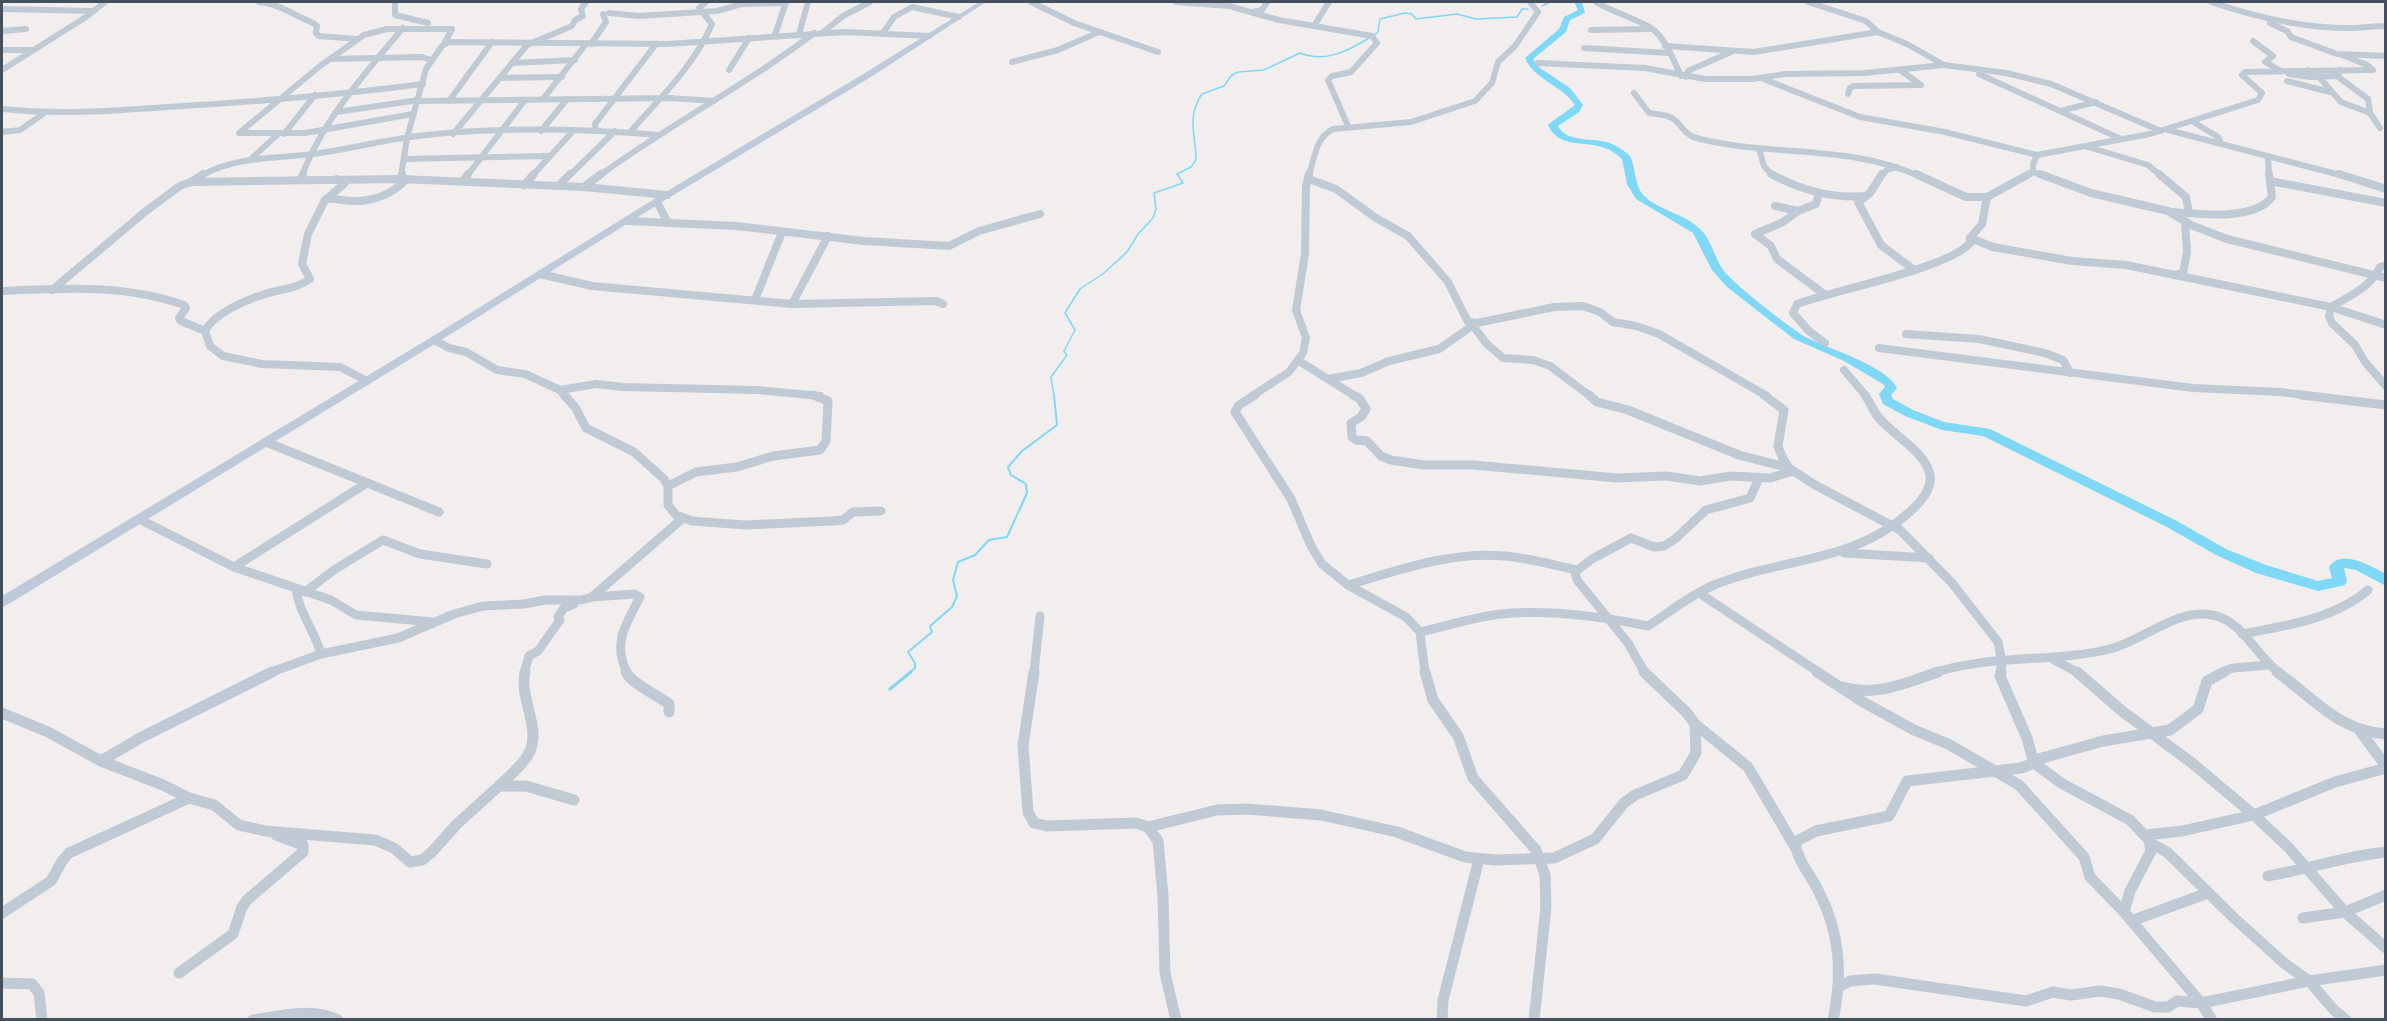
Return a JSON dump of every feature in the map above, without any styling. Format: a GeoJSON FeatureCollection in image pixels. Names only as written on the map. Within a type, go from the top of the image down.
{"type":"FeatureCollection","features":[{"type":"Feature","properties":{"kind":"street"},"geometry":{"type":"LineString","coordinates":[[10,9],[22,2]]}},
{"type":"Feature","properties":{"kind":"street"},"geometry":{"type":"LineString","coordinates":[[2,70],[105,2]]}},
{"type":"Feature","properties":{"kind":"street"},"geometry":{"type":"LineString","coordinates":[[260,2],[272,3],[280,9],[313,23],[317,26],[316,33],[319,36],[357,39]]}},
{"type":"Feature","properties":{"kind":"street"},"geometry":{"type":"LineString","coordinates":[[395,2],[393,8],[395,15],[433,24],[432,27]]}},
{"type":"Feature","properties":{"kind":"street"},"geometry":{"type":"LineString","coordinates":[[453,134],[524,48],[572,26],[575,20],[583,16],[581,9],[586,2]]}},
{"type":"Feature","properties":{"kind":"street"},"geometry":{"type":"LineString","coordinates":[[630,132],[704,41],[712,24],[699,7],[706,2]]}},
{"type":"Feature","properties":{"kind":"street"},"geometry":{"type":"LineString","coordinates":[[543,99],[606,22],[606,14],[639,16],[702,12],[723,10],[742,4],[786,2],[776,35]]}},
{"type":"Feature","properties":{"kind":"street"},"geometry":{"type":"LineString","coordinates":[[799,34],[808,2]]}},
{"type":"Feature","properties":{"kind":"street"},"geometry":{"type":"LineString","coordinates":[[822,33],[843,16],[870,2]]}},
{"type":"Feature","properties":{"kind":"street"},"geometry":{"type":"LineString","coordinates":[[2,602],[141,520],[657,201],[868,75],[983,2]]}},
{"type":"Feature","properties":{"kind":"street"},"geometry":{"type":"LineString","coordinates":[[1031,2],[1074,23],[1158,52]]}},
{"type":"Feature","properties":{"kind":"street"},"geometry":{"type":"LineString","coordinates":[[1176,2],[1229,6],[1279,20],[1368,34],[1377,41],[1353,70],[1332,76],[1328,80],[1348,126]]}},
{"type":"Feature","properties":{"kind":"street"},"geometry":{"type":"LineString","coordinates":[[1229,6],[1235,2]]}},
{"type":"Feature","properties":{"kind":"street"},"geometry":{"type":"LineString","coordinates":[[1251,12],[1262,10],[1267,2]]}},
{"type":"Feature","properties":{"kind":"street"},"geometry":{"type":"LineString","coordinates":[[1314,26],[1329,2]]}},
{"type":"Feature","properties":{"kind":"street"},"geometry":{"type":"LineString","coordinates":[[1530,2],[1538,9],[1538,12],[1515,46],[1498,62],[1495,79],[1475,101],[1403,124],[1348,126],[1330,130],[1323,136],[1306,190],[1305,254],[1296,310],[1296,319],[1304,332],[1306,343],[1299,361],[1273,383],[1239,405],[1235,412],[1291,499],[1315,554],[1323,564],[1348,585],[1406,617],[1420,632],[1426,678],[1433,700],[1458,736],[1473,778],[1488,798],[1522,834],[1540,860],[1545,875],[1546,907],[1534,1020]]}},
{"type":"Feature","properties":{"kind":"street"},"geometry":{"type":"LineString","coordinates":[[1596,2],[1609,11],[1654,28],[1683,76]]}},
{"type":"Feature","properties":{"kind":"street"},"geometry":{"type":"LineString","coordinates":[[1808,2],[1866,21],[1878,32],[1944,65]]}},
{"type":"Feature","properties":{"kind":"street"},"geometry":{"type":"LineString","coordinates":[[2211,2],[2254,16],[2280,27],[2291,37],[2367,65],[2373,70],[2319,77],[2283,72],[2265,62],[2274,56],[2253,41]]}},
{"type":"Feature","properties":{"kind":"street"},"geometry":{"type":"LineString","coordinates":[[883,33],[883,29],[894,17],[912,7],[959,17]]}},
{"type":"Feature","properties":{"kind":"street"},"geometry":{"type":"LineString","coordinates":[[2,9],[93,11]]}},
{"type":"Feature","properties":{"kind":"street"},"geometry":{"type":"LineString","coordinates":[[2254,16],[2322,27],[2385,26]]}},
{"type":"Feature","properties":{"kind":"street"},"geometry":{"type":"LineString","coordinates":[[326,200],[338,197],[358,201],[384,197],[395,192],[404,179],[407,138],[426,69],[452,29],[432,27],[377,30],[357,39],[239,134],[281,134],[326,130],[413,114]]}},
{"type":"Feature","properties":{"kind":"street"},"geometry":{"type":"LineString","coordinates":[[301,179],[312,154],[349,92],[403,28]]}},
{"type":"Feature","properties":{"kind":"street"},"geometry":{"type":"LineString","coordinates":[[1591,30],[1654,28]]}},
{"type":"Feature","properties":{"kind":"street"},"geometry":{"type":"LineString","coordinates":[[2,31],[26,29]]}},
{"type":"Feature","properties":{"kind":"street"},"geometry":{"type":"LineString","coordinates":[[1012,62],[1058,50],[1099,32]]}},
{"type":"Feature","properties":{"kind":"street"},"geometry":{"type":"LineString","coordinates":[[1665,46],[1734,51],[1778,50],[1878,32]]}},
{"type":"Feature","properties":{"kind":"street"},"geometry":{"type":"LineString","coordinates":[[444,44],[454,41],[656,44],[814,33],[883,33],[928,36]]}},
{"type":"Feature","properties":{"kind":"street"},"geometry":{"type":"LineString","coordinates":[[584,187],[658,135],[791,52],[814,33]]}},
{"type":"Feature","properties":{"kind":"street"},"geometry":{"type":"LineString","coordinates":[[729,70],[749,38]]}},
{"type":"Feature","properties":{"kind":"street"},"geometry":{"type":"LineString","coordinates":[[449,101],[492,42]]}},
{"type":"Feature","properties":{"kind":"street"},"geometry":{"type":"LineString","coordinates":[[596,131],[594,127],[656,44]]}},
{"type":"Feature","properties":{"kind":"street"},"geometry":{"type":"LineString","coordinates":[[1584,48],[1669,53]]}},
{"type":"Feature","properties":{"kind":"street"},"geometry":{"type":"LineString","coordinates":[[2,50],[31,50]]}},
{"type":"Feature","properties":{"kind":"street"},"geometry":{"type":"LineString","coordinates":[[1683,76],[1688,71],[1734,51]]}},
{"type":"Feature","properties":{"kind":"street"},"geometry":{"type":"LineString","coordinates":[[2342,55],[2385,56]]}},
{"type":"Feature","properties":{"kind":"street"},"geometry":{"type":"LineString","coordinates":[[330,59],[422,57],[431,60]]}},
{"type":"Feature","properties":{"kind":"street"},"geometry":{"type":"LineString","coordinates":[[512,63],[575,60]]}},
{"type":"Feature","properties":{"kind":"street"},"geometry":{"type":"LineString","coordinates":[[1538,63],[1645,68],[1683,76],[1761,78],[1777,74],[1900,70],[1944,65],[2006,73],[2043,81],[2164,130],[2309,165],[2385,189]]}},
{"type":"Feature","properties":{"kind":"street"},"geometry":{"type":"LineString","coordinates":[[1848,94],[1850,88],[1854,86],[1921,84],[1900,70]]}},
{"type":"Feature","properties":{"kind":"street"},"geometry":{"type":"LineString","coordinates":[[1970,70],[2034,100],[2064,110],[2121,139]]}},
{"type":"Feature","properties":{"kind":"street"},"geometry":{"type":"LineString","coordinates":[[2307,70],[2319,77],[2330,92],[2345,104],[2370,113]]}},
{"type":"Feature","properties":{"kind":"street"},"geometry":{"type":"LineString","coordinates":[[1761,78],[1860,117],[1945,132],[2037,155],[2088,147],[2194,123],[2258,100],[2262,95],[2261,90],[2242,75],[2243,73],[2307,70],[2339,73],[2368,99],[2370,113],[2380,128]]}},
{"type":"Feature","properties":{"kind":"street"},"geometry":{"type":"LineString","coordinates":[[500,78],[562,77]]}},
{"type":"Feature","properties":{"kind":"street"},"geometry":{"type":"LineString","coordinates":[[2287,81],[2330,92]]}},
{"type":"Feature","properties":{"kind":"street"},"geometry":{"type":"LineString","coordinates":[[2,109],[43,114],[247,102],[423,84]]}},
{"type":"Feature","properties":{"kind":"street"},"geometry":{"type":"LineString","coordinates":[[1634,93],[1649,113],[1671,117],[1684,132],[1693,137],[1759,149],[1829,152],[1878,160],[1966,197],[1987,197],[2033,172],[2091,193],[2171,212],[2243,213],[2260,208],[2271,200],[2270,181],[2266,168],[2268,156]]}},
{"type":"Feature","properties":{"kind":"street"},"geometry":{"type":"LineString","coordinates":[[251,159],[281,134],[315,95]]}},
{"type":"Feature","properties":{"kind":"street"},"geometry":{"type":"LineString","coordinates":[[541,131],[567,99]]}},
{"type":"Feature","properties":{"kind":"street"},"geometry":{"type":"LineString","coordinates":[[336,112],[419,101],[658,99],[714,101]]}},
{"type":"Feature","properties":{"kind":"street"},"geometry":{"type":"LineString","coordinates":[[463,181],[525,100]]}},
{"type":"Feature","properties":{"kind":"street"},"geometry":{"type":"LineString","coordinates":[[2064,110],[2096,102]]}},
{"type":"Feature","properties":{"kind":"street"},"geometry":{"type":"LineString","coordinates":[[2,132],[20,130],[43,114]]}},
{"type":"Feature","properties":{"kind":"street"},"geometry":{"type":"LineString","coordinates":[[2194,123],[2203,126],[2220,139],[2217,143]]}},
{"type":"Feature","properties":{"kind":"street"},"geometry":{"type":"LineString","coordinates":[[191,182],[216,167],[251,159],[312,154],[407,138],[500,131],[574,130],[658,135]]}},
{"type":"Feature","properties":{"kind":"street"},"geometry":{"type":"LineString","coordinates":[[524,185],[574,130]]}},
{"type":"Feature","properties":{"kind":"street"},"geometry":{"type":"LineString","coordinates":[[558,186],[615,131]]}},
{"type":"Feature","properties":{"kind":"street"},"geometry":{"type":"LineString","coordinates":[[2088,147],[2148,165],[2187,197],[2189,213]]}},
{"type":"Feature","properties":{"kind":"street"},"geometry":{"type":"LineString","coordinates":[[1759,149],[1764,166],[1771,176],[1819,193],[1866,196]]}},
{"type":"Feature","properties":{"kind":"street"},"geometry":{"type":"LineString","coordinates":[[2033,172],[2032,164],[2037,155]]}},
{"type":"Feature","properties":{"kind":"street"},"geometry":{"type":"LineString","coordinates":[[404,159],[549,156]]}},
{"type":"Feature","properties":{"kind":"street"},"geometry":{"type":"LineString","coordinates":[[1899,167],[1890,167],[1885,170],[1866,196],[1858,202],[1877,238],[1892,255],[1914,270]]}},
{"type":"Feature","properties":{"kind":"street"},"geometry":{"type":"LineString","coordinates":[[204,331],[209,322],[230,310],[265,294],[300,286],[310,279],[302,264],[308,234],[326,200],[344,184],[337,179]]}},
{"type":"Feature","properties":{"kind":"street"},"geometry":{"type":"LineString","coordinates":[[52,290],[146,211],[183,184],[191,182],[404,179],[584,187],[667,195]]}},
{"type":"Feature","properties":{"kind":"street"},"geometry":{"type":"LineString","coordinates":[[1309,179],[1335,189],[1408,236],[1448,282],[1454,291],[1464,318],[1503,358],[1533,360],[1550,366],[1577,384],[1597,402],[1628,410],[1739,455],[1791,470],[1905,533],[1929,558],[1998,642],[2002,663],[2000,676],[2035,761],[2065,786],[2129,820],[2167,852],[2284,963],[2309,981],[2334,1010],[2346,1020]]}},
{"type":"Feature","properties":{"kind":"street"},"geometry":{"type":"LineString","coordinates":[[2270,181],[2385,203]]}},
{"type":"Feature","properties":{"kind":"street"},"geometry":{"type":"LineString","coordinates":[[1819,193],[1816,204],[1797,211],[1783,222],[1755,234],[1771,246],[1781,262],[1824,294]]}},
{"type":"Feature","properties":{"kind":"street"},"geometry":{"type":"LineString","coordinates":[[1970,238],[1980,232],[1987,197]]}},
{"type":"Feature","properties":{"kind":"street"},"geometry":{"type":"LineString","coordinates":[[657,201],[668,223]]}},
{"type":"Feature","properties":{"kind":"street"},"geometry":{"type":"LineString","coordinates":[[1775,206],[1797,211]]}},
{"type":"Feature","properties":{"kind":"street"},"geometry":{"type":"LineString","coordinates":[[2171,212],[2185,222],[2227,239],[2385,278]]}},
{"type":"Feature","properties":{"kind":"street"},"geometry":{"type":"LineString","coordinates":[[628,221],[736,226],[864,241],[948,246],[979,231],[1040,214]]}},
{"type":"Feature","properties":{"kind":"street"},"geometry":{"type":"LineString","coordinates":[[2174,275],[2182,273],[2187,258],[2185,222]]}},
{"type":"Feature","properties":{"kind":"street"},"geometry":{"type":"LineString","coordinates":[[755,300],[782,232]]}},
{"type":"Feature","properties":{"kind":"street"},"geometry":{"type":"LineString","coordinates":[[792,304],[828,236]]}},
{"type":"Feature","properties":{"kind":"street"},"geometry":{"type":"LineString","coordinates":[[1824,343],[1809,331],[1793,313],[1797,304],[1824,294],[1937,264],[1968,246],[1971,242],[1970,238]]}},
{"type":"Feature","properties":{"kind":"street"},"geometry":{"type":"LineString","coordinates":[[1970,238],[1993,248],[2072,261],[2126,265],[2331,307],[2385,325]]}},
{"type":"Feature","properties":{"kind":"street"},"geometry":{"type":"LineString","coordinates":[[2385,265],[2380,267],[2376,276],[2366,286],[2331,307],[2329,316],[2332,323],[2355,345],[2365,362],[2385,386]]}},
{"type":"Feature","properties":{"kind":"street"},"geometry":{"type":"LineString","coordinates":[[540,274],[592,286],[792,304],[936,301],[943,304]]}},
{"type":"Feature","properties":{"kind":"street"},"geometry":{"type":"LineString","coordinates":[[2,291],[115,291],[165,298],[184,305],[186,308],[179,318],[181,321],[204,331],[210,345],[223,356],[262,364],[340,367],[367,381]]}},
{"type":"Feature","properties":{"kind":"street"},"geometry":{"type":"LineString","coordinates":[[1328,379],[1360,374],[1389,361],[1439,349],[1472,325],[1554,307],[1576,305],[1600,312],[1613,322],[1644,328],[1659,334],[1685,351],[1758,390],[1781,406],[1784,418],[1778,436],[1778,451],[1791,470]]}},
{"type":"Feature","properties":{"kind":"street"},"geometry":{"type":"LineString","coordinates":[[1906,334],[1979,339],[2013,348],[2040,351],[2063,360],[2070,373]]}},
{"type":"Feature","properties":{"kind":"street"},"geometry":{"type":"LineString","coordinates":[[435,340],[449,348],[466,352],[497,370],[525,375],[560,390],[575,406],[586,428],[634,452],[651,466],[668,486],[668,505],[683,518],[729,525],[766,526],[843,520],[853,512],[881,511]]}},
{"type":"Feature","properties":{"kind":"street"},"geometry":{"type":"LineString","coordinates":[[1879,348],[2193,388],[2280,392],[2385,405]]}},
{"type":"Feature","properties":{"kind":"street"},"geometry":{"type":"LineString","coordinates":[[1299,361],[1364,404],[1365,413],[1351,423],[1352,436],[1356,440],[1367,441],[1381,456],[1397,462],[1424,465],[1478,465],[1617,478],[1667,476],[1700,481],[1731,476],[1779,477],[1791,470]]}},
{"type":"Feature","properties":{"kind":"street"},"geometry":{"type":"LineString","coordinates":[[1420,632],[1500,614],[1606,617],[1648,626],[1699,593],[1731,579],[1842,553],[1894,526],[1925,495],[1930,475],[1909,446],[1877,415],[1866,396],[1844,370]]}},
{"type":"Feature","properties":{"kind":"street"},"geometry":{"type":"LineString","coordinates":[[560,390],[596,384],[623,387],[757,390],[818,395],[828,401],[826,441],[820,450],[773,456],[737,467],[696,472],[668,486]]}},
{"type":"Feature","properties":{"kind":"street"},"geometry":{"type":"LineString","coordinates":[[266,442],[439,512]]}},
{"type":"Feature","properties":{"kind":"street"},"geometry":{"type":"LineString","coordinates":[[1759,478],[1750,498],[1701,512],[1685,531],[1661,546],[1653,546],[1638,538],[1631,538],[1577,570],[1575,575],[1628,643],[1647,677],[1687,713],[1695,724],[1748,767],[1795,847],[1836,932],[1840,949],[1839,987],[1833,1020]]}},
{"type":"Feature","properties":{"kind":"street"},"geometry":{"type":"LineString","coordinates":[[234,567],[367,483]]}},
{"type":"Feature","properties":{"kind":"street"},"geometry":{"type":"LineString","coordinates":[[592,597],[683,518]]}},
{"type":"Feature","properties":{"kind":"street"},"geometry":{"type":"LineString","coordinates":[[141,520],[234,567],[331,600],[356,615],[433,622]]}},
{"type":"Feature","properties":{"kind":"street"},"geometry":{"type":"LineString","coordinates":[[321,654],[318,640],[297,605],[300,591],[383,540],[420,554],[487,564]]}},
{"type":"Feature","properties":{"kind":"street"},"geometry":{"type":"LineString","coordinates":[[1842,553],[1929,558]]}},
{"type":"Feature","properties":{"kind":"street"},"geometry":{"type":"LineString","coordinates":[[1348,585],[1428,563],[1478,555],[1506,555],[1577,570]]}},
{"type":"Feature","properties":{"kind":"street"},"geometry":{"type":"LineString","coordinates":[[2242,634],[2291,623],[2344,606],[2361,598],[2368,590]]}},
{"type":"Feature","properties":{"kind":"street"},"geometry":{"type":"LineString","coordinates":[[1699,593],[1880,712],[1914,730],[1948,744],[2026,792],[2052,824],[2084,857],[2090,877],[2202,1002],[2212,1020]]}},
{"type":"Feature","properties":{"kind":"street"},"geometry":{"type":"LineString","coordinates":[[101,761],[140,738],[279,668],[321,654],[389,641],[433,622],[483,606],[525,604],[545,600],[581,600],[635,594],[640,597],[621,633],[621,661],[630,680],[662,698],[669,704],[669,712]]}},
{"type":"Feature","properties":{"kind":"street"},"geometry":{"type":"LineString","coordinates":[[265,831],[375,840],[394,848],[405,860],[418,862],[437,849],[447,834],[519,767],[533,745],[535,733],[522,691],[529,656],[538,651],[560,620],[558,616],[565,606],[581,600]]}},
{"type":"Feature","properties":{"kind":"street"},"geometry":{"type":"LineString","coordinates":[[1842,687],[1857,693],[1875,692],[1915,682],[1952,668],[2052,659],[2117,646],[2165,627],[2176,620],[2196,614],[2215,615],[2242,634],[2269,666],[2313,703],[2360,731],[2385,734]]}},
{"type":"Feature","properties":{"kind":"street"},"geometry":{"type":"LineString","coordinates":[[1040,616],[1030,710],[1023,744],[1028,812],[1034,822],[1047,826],[1136,823],[1148,827],[1217,810],[1247,809],[1321,815],[1397,832],[1446,851],[1479,859],[1540,860],[1570,852],[1595,839],[1629,799],[1683,775],[1696,753],[1695,724]]}},
{"type":"Feature","properties":{"kind":"street"},"geometry":{"type":"LineString","coordinates":[[2052,659],[2079,673],[2122,711],[2192,763],[2254,815],[2308,869],[2345,912],[2385,948]]}},
{"type":"Feature","properties":{"kind":"street"},"geometry":{"type":"LineString","coordinates":[[1795,847],[1795,842],[1804,835],[1889,816],[1907,781],[1964,772],[2021,768],[2035,761],[2103,741],[2169,730],[2198,709],[2207,681],[2213,676],[2233,668],[2269,666]]}},
{"type":"Feature","properties":{"kind":"street"},"geometry":{"type":"LineString","coordinates":[[2,713],[48,732],[101,761],[163,785],[189,798],[214,805],[239,825],[265,831],[303,845],[303,852],[247,900],[242,907],[233,934],[179,973]]}},
{"type":"Feature","properties":{"kind":"street"},"geometry":{"type":"LineString","coordinates":[[2149,839],[2254,815],[2335,782],[2385,767],[2360,731]]}},
{"type":"Feature","properties":{"kind":"street"},"geometry":{"type":"LineString","coordinates":[[499,786],[506,784],[574,800]]}},
{"type":"Feature","properties":{"kind":"street"},"geometry":{"type":"LineString","coordinates":[[2,914],[22,897],[53,879],[60,860],[69,854],[189,798]]}},
{"type":"Feature","properties":{"kind":"street"},"geometry":{"type":"LineString","coordinates":[[1148,827],[1158,841],[1161,861],[1165,973],[1176,1020]]}},
{"type":"Feature","properties":{"kind":"street"},"geometry":{"type":"LineString","coordinates":[[2127,917],[2130,891],[2151,851],[2149,839]]}},
{"type":"Feature","properties":{"kind":"street"},"geometry":{"type":"LineString","coordinates":[[2268,876],[2308,869],[2350,856],[2385,852]]}},
{"type":"Feature","properties":{"kind":"street"},"geometry":{"type":"LineString","coordinates":[[1442,1020],[1443,1000],[1479,859]]}},
{"type":"Feature","properties":{"kind":"street"},"geometry":{"type":"LineString","coordinates":[[2127,917],[2208,893]]}},
{"type":"Feature","properties":{"kind":"street"},"geometry":{"type":"LineString","coordinates":[[2302,918],[2345,912],[2385,895]]}},
{"type":"Feature","properties":{"kind":"street"},"geometry":{"type":"LineString","coordinates":[[1839,987],[1850,981],[1875,979],[2026,1001],[2053,992],[2071,995],[2100,991],[2119,994],[2156,1007],[2168,1007],[2177,1001],[2202,1002],[2309,981],[2385,970]]}},
{"type":"Feature","properties":{"kind":"street"},"geometry":{"type":"LineString","coordinates":[[2,983],[33,984],[39,993],[42,1020]]}},
{"type":"Feature","properties":{"kind":"street"},"geometry":{"type":"LineString","coordinates":[[254,1020],[318,1013],[331,1015],[338,1020]]}},
{"type":"Feature","properties":{"kind":"waterway"},"geometry":{"type":"LineString","coordinates":[[1542,6],[1550,2]]}},
{"type":"Feature","properties":{"kind":"waterway"},"geometry":{"type":"LineString","coordinates":[[1578,2],[1582,11],[1567,19],[1563,30],[1529,58],[1537,70],[1567,90],[1579,105],[1576,110],[1553,125],[1556,131],[1574,140],[1607,145],[1627,158],[1632,184],[1640,197],[1697,231],[1717,270],[1731,285],[1798,337],[1848,359],[1888,382],[1891,388],[1885,394],[1887,401],[1909,413],[1942,426],[1986,432],[2172,524],[2221,552],[2261,569],[2318,586],[2340,581],[2336,567],[2342,563],[2360,566],[2386,581]]}},
{"type":"Feature","properties":{"kind":"waterway"},"geometry":{"type":"LineString","coordinates":[[1374,35],[1378,32],[1380,19],[1405,13],[1412,14],[1416,19],[1457,14],[1476,19],[1517,17],[1522,9],[1528,9]]}},
{"type":"Feature","properties":{"kind":"waterway"},"geometry":{"type":"LineString","coordinates":[[1054,396],[1051,377],[1067,355],[1064,351],[1075,330],[1065,313],[1080,289],[1104,273],[1127,252],[1138,234],[1153,218],[1156,209],[1154,193],[1183,183],[1177,174],[1191,167],[1196,160],[1193,119],[1202,94],[1224,86],[1231,76],[1238,72],[1264,70],[1300,53],[1318,57],[1336,54],[1369,38]]}},
{"type":"Feature","properties":{"kind":"waterway"},"geometry":{"type":"LineString","coordinates":[[909,673],[915,668],[915,663],[908,652],[932,632],[930,626],[952,607],[957,596],[953,580],[958,562],[975,555],[989,540],[1007,537],[1027,493],[1026,484],[1011,475],[1008,467],[1022,451],[1057,425],[1054,395]]}},
{"type":"Feature","properties":{"kind":"waterway"},"geometry":{"type":"LineString","coordinates":[[890,689],[911,672]]}}]}
